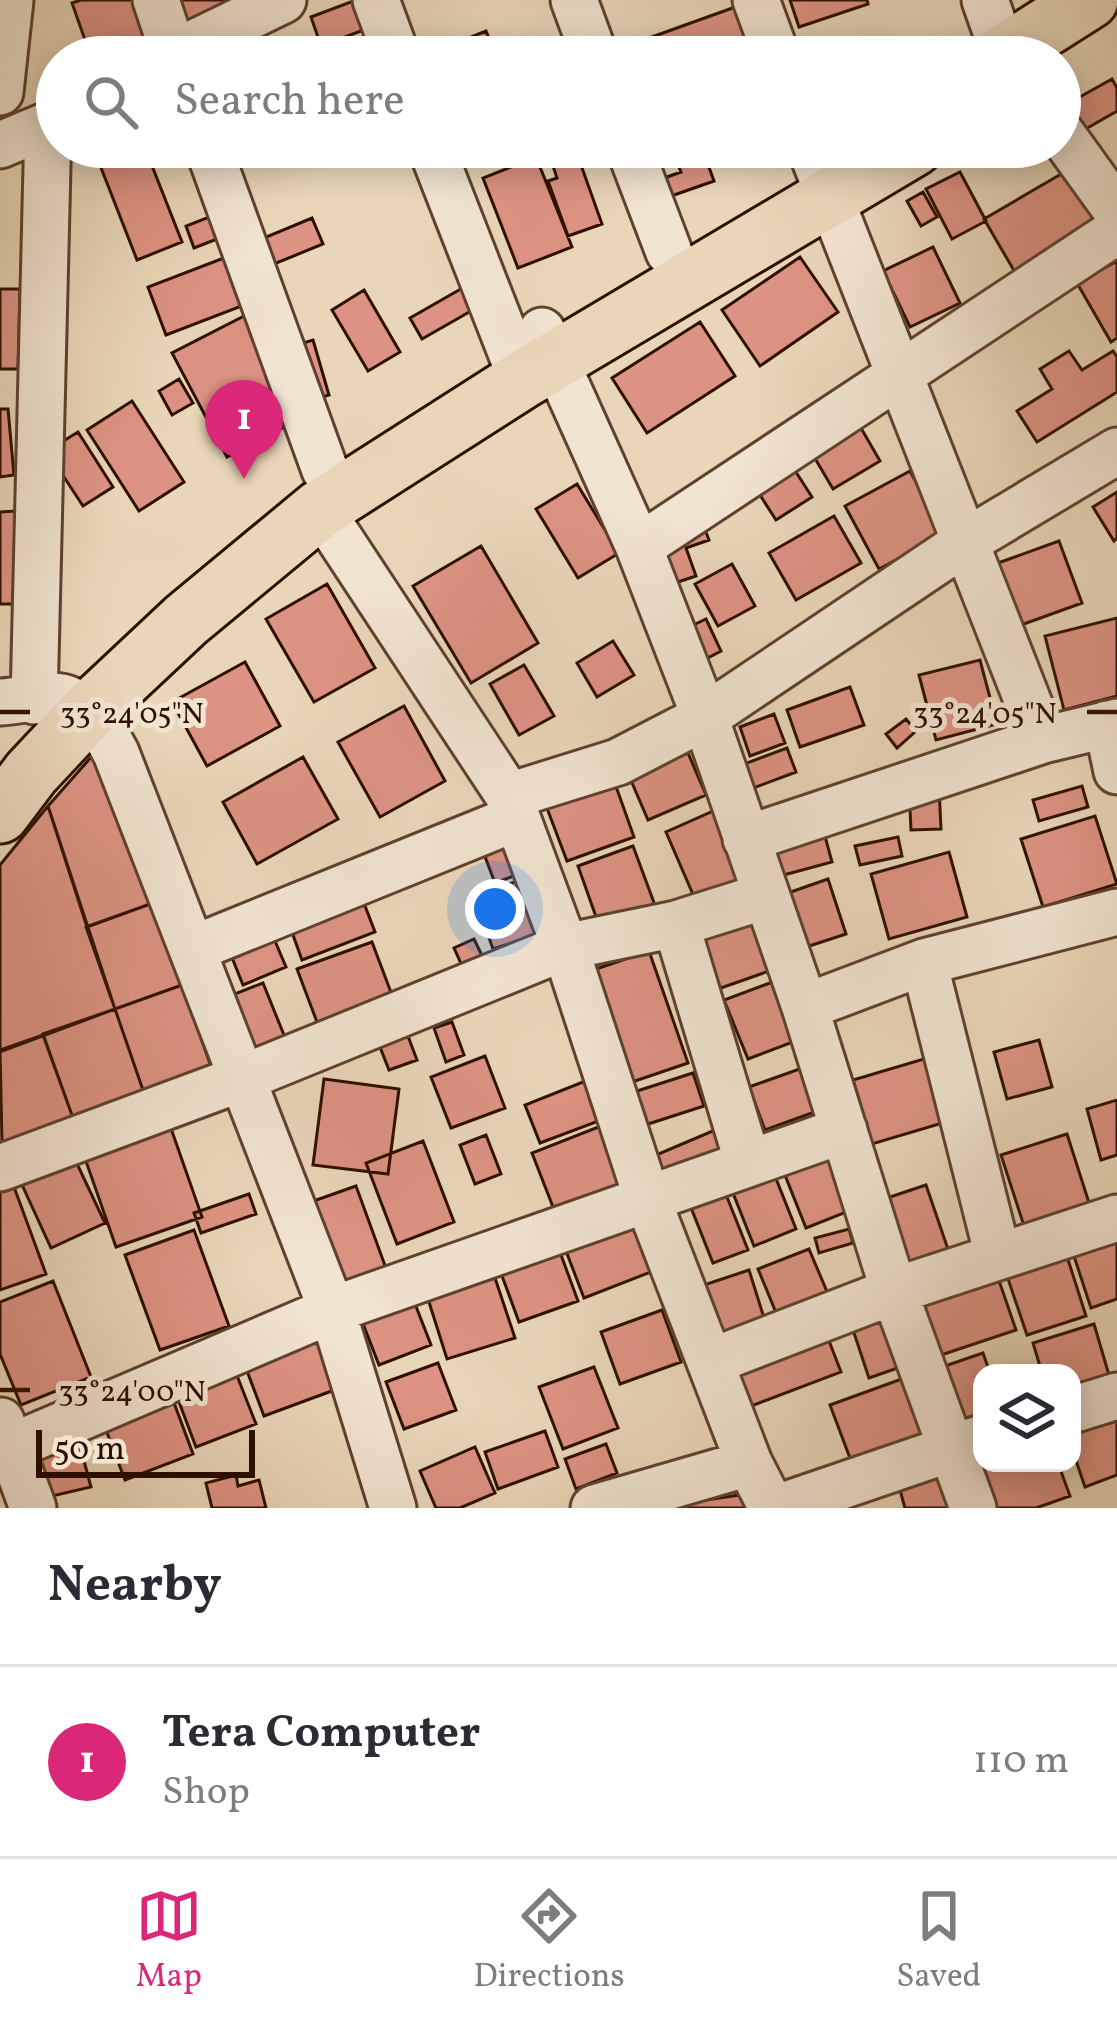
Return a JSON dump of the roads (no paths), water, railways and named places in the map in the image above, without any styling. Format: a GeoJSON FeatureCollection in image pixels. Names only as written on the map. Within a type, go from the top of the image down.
{"type":"FeatureCollection","features":[{"type":"Feature","properties":{"kind":"main road"},"geometry":{"type":"LineString","coordinates":[[1033,36],[1089,0]]}},
{"type":"Feature","properties":{"kind":"main road"},"geometry":{"type":"LineString","coordinates":[[1081,45],[1117,23]]}},
{"type":"Feature","properties":{"kind":"main road"},"geometry":{"type":"LineString","coordinates":[[533,356],[669,252],[819,168]]}},
{"type":"Feature","properties":{"kind":"main road"},"geometry":{"type":"LineString","coordinates":[[0,755],[44,702],[187,620],[323,489],[820,168]]}},
{"type":"Feature","properties":{"kind":"main road"},"geometry":{"type":"LineString","coordinates":[[0,814],[31,773],[44,702]]}},
{"type":"Feature","properties":{"kind":"street"},"geometry":{"type":"LineString","coordinates":[[0,92],[10,0]]}},
{"type":"Feature","properties":{"kind":"street"},"geometry":{"type":"LineString","coordinates":[[156,0],[166,36]]}},
{"type":"Feature","properties":{"kind":"street"},"geometry":{"type":"LineString","coordinates":[[212,36],[283,0]]}},
{"type":"Feature","properties":{"kind":"street"},"geometry":{"type":"LineString","coordinates":[[376,0],[389,36]]}},
{"type":"Feature","properties":{"kind":"street"},"geometry":{"type":"LineString","coordinates":[[574,0],[588,36]]}},
{"type":"Feature","properties":{"kind":"street"},"geometry":{"type":"LineString","coordinates":[[756,0],[769,36]]}},
{"type":"Feature","properties":{"kind":"street"},"geometry":{"type":"LineString","coordinates":[[985,0],[996,36]]}},
{"type":"Feature","properties":{"kind":"street"},"geometry":{"type":"LineString","coordinates":[[0,145],[36,130]]}},
{"type":"Feature","properties":{"kind":"street"},"geometry":{"type":"LineString","coordinates":[[1081,161],[1117,211]]}},
{"type":"Feature","properties":{"kind":"street"},"geometry":{"type":"LineString","coordinates":[[51,168],[44,702],[116,752],[332,1310],[393,1508]]}},
{"type":"Feature","properties":{"kind":"street"},"geometry":{"type":"LineString","coordinates":[[215,168],[323,489],[513,807],[566,947],[647,1198],[749,1463],[774,1508],[967,1443]]}},
{"type":"Feature","properties":{"kind":"street"},"geometry":{"type":"LineString","coordinates":[[441,168],[533,356],[639,548],[705,717],[805,1007],[894,1291],[967,1443],[973,1508]]}},
{"type":"Feature","properties":{"kind":"street"},"geometry":{"type":"LineString","coordinates":[[637,168],[669,252]]}},
{"type":"Feature","properties":{"kind":"street"},"geometry":{"type":"LineString","coordinates":[[827,168],[1043,740]]}},
{"type":"Feature","properties":{"kind":"street"},"geometry":{"type":"LineString","coordinates":[[639,548],[1117,231]]}},
{"type":"Feature","properties":{"kind":"street"},"geometry":{"type":"LineString","coordinates":[[195,948],[618,762],[705,717],[967,541],[1117,451]]}},
{"type":"Feature","properties":{"kind":"street"},"geometry":{"type":"LineString","coordinates":[[746,839],[1043,740],[1112,723],[1117,771]]}},
{"type":"Feature","properties":{"kind":"street"},"geometry":{"type":"LineString","coordinates":[[0,1168],[245,1077],[566,947],[676,924],[765,896]]}},
{"type":"Feature","properties":{"kind":"street"},"geometry":{"type":"LineString","coordinates":[[805,1007],[924,962],[1117,912]]}},
{"type":"Feature","properties":{"kind":"street"},"geometry":{"type":"LineString","coordinates":[[676,924],[748,1163]]}},
{"type":"Feature","properties":{"kind":"street"},"geometry":{"type":"LineString","coordinates":[[924,962],[998,1256]]}},
{"type":"Feature","properties":{"kind":"street"},"geometry":{"type":"LineString","coordinates":[[33,1508],[5,1433],[332,1310],[844,1130]]}},
{"type":"Feature","properties":{"kind":"street"},"geometry":{"type":"LineString","coordinates":[[710,1362],[894,1291],[1117,1218]]}},
{"type":"Feature","properties":{"kind":"street"},"geometry":{"type":"LineString","coordinates":[[1081,1407],[1117,1396]]}},
{"type":"Feature","properties":{"kind":"street"},"geometry":{"type":"LineString","coordinates":[[594,1508],[749,1463]]}},
{"type":"Feature","properties":{"kind":"place","name":"Tera Computer"},"geometry":{"type":"Point","coordinates":[244,479]}}]}
